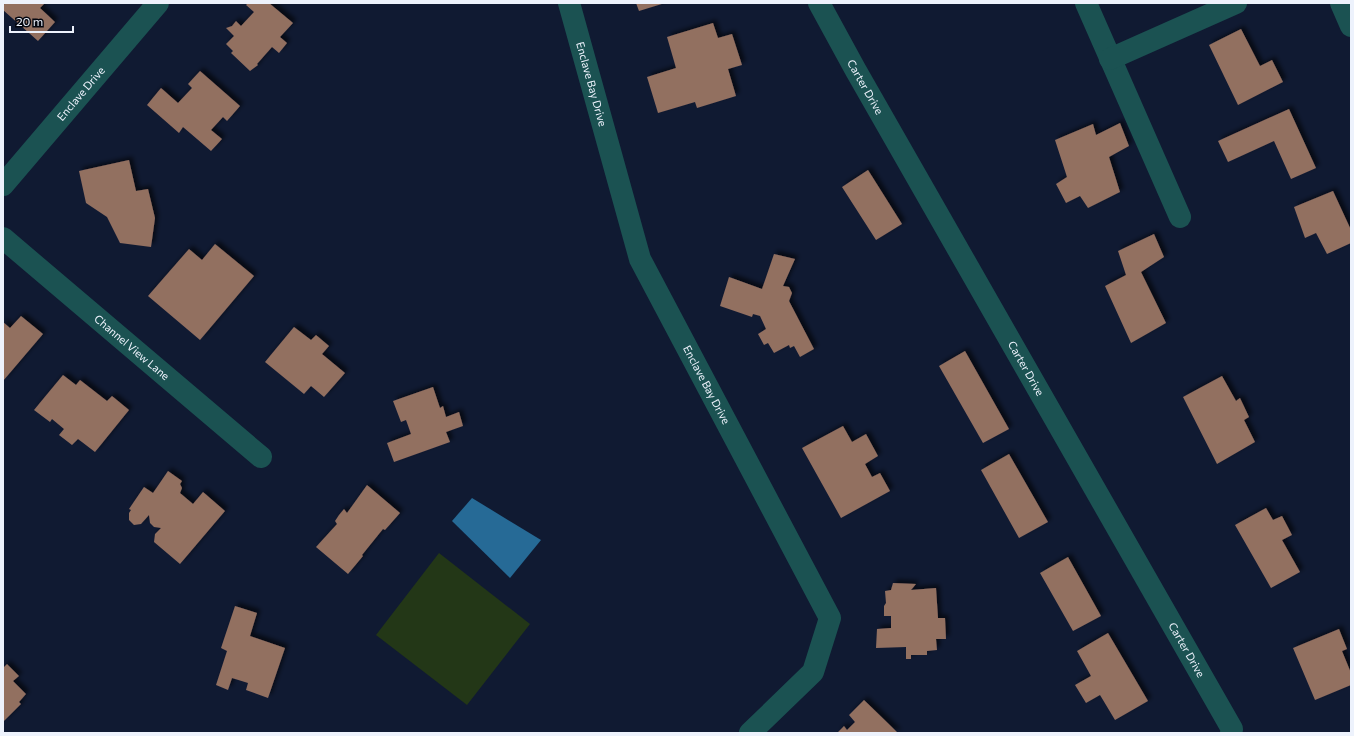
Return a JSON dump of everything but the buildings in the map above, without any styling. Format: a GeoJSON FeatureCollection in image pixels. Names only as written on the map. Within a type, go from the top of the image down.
{"type":"FeatureCollection","features":[{"type":"Feature","properties":{"kind":"street","name":"Enclave Drive"},"geometry":{"type":"LineString","coordinates":[[3,185],[158,3]]}},
{"type":"Feature","properties":{"kind":"street","name":"Enclave Bay Drive"},"geometry":{"type":"LineString","coordinates":[[569,3],[640,259],[830,618],[813,672],[750,733]]}},
{"type":"Feature","properties":{"kind":"street","name":"Carter Drive"},"geometry":{"type":"LineString","coordinates":[[820,3],[855,69],[1232,729],[1231,733]]}},
{"type":"Feature","properties":{"kind":"street"},"geometry":{"type":"LineString","coordinates":[[1086,3],[1180,217]]}},
{"type":"Feature","properties":{"kind":"street"},"geometry":{"type":"LineString","coordinates":[[1110,59],[1236,3]]}},
{"type":"Feature","properties":{"kind":"street"},"geometry":{"type":"LineString","coordinates":[[1341,3],[1351,26]]}},
{"type":"Feature","properties":{"kind":"street","name":"Channel View Lane"},"geometry":{"type":"LineString","coordinates":[[3,238],[261,458]]}},
{"type":"Feature","properties":{"kind":"green space"},"geometry":{"type":"Polygon","coordinates":[[[439,553],[530,624],[467,705],[376,635],[439,553]]]}},
{"type":"Feature","properties":{"kind":"water"},"geometry":{"type":"Polygon","coordinates":[[[472,498],[541,540],[510,578],[452,521],[472,498]]]}}]}
